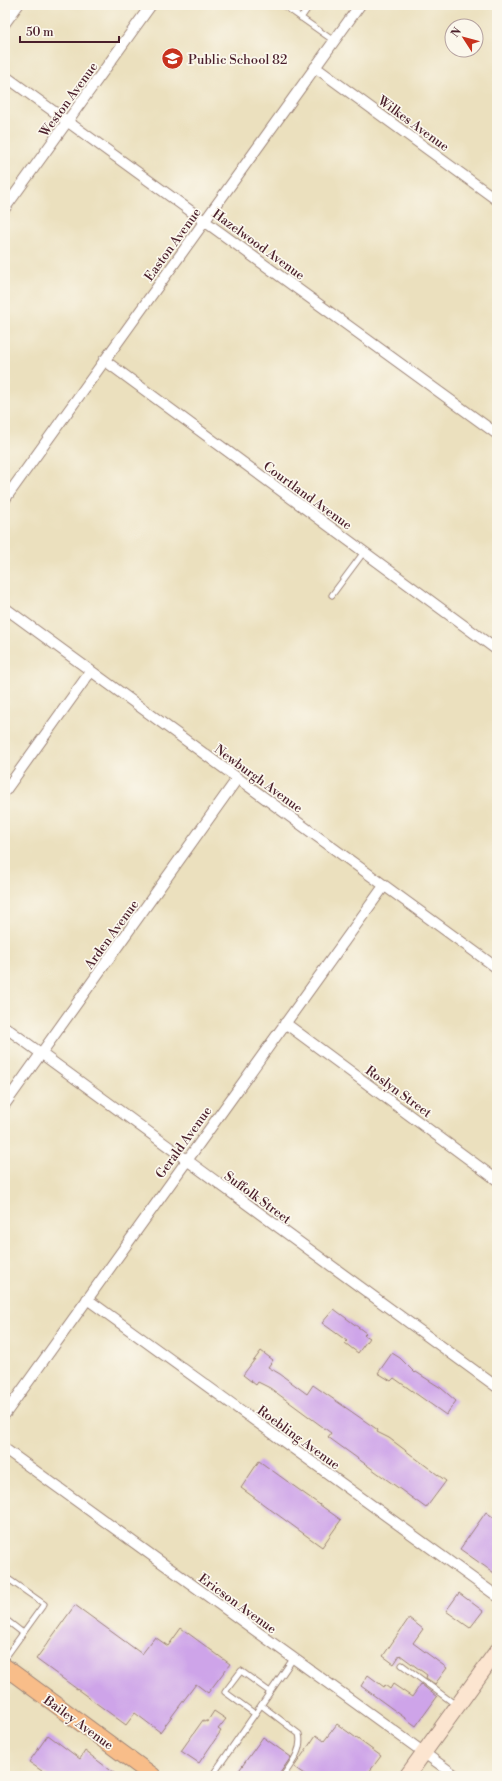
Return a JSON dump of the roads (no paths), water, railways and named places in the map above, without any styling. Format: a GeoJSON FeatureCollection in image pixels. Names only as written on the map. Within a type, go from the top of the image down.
{"type":"FeatureCollection","features":[{"type":"Feature","properties":{"kind":"main road","name":"Bailey Avenue"},"geometry":{"type":"LineString","coordinates":[[5,1667],[150,1775]]}},
{"type":"Feature","properties":{"kind":"street"},"geometry":{"type":"LineString","coordinates":[[5,23],[18,5]]}},
{"type":"Feature","properties":{"kind":"street","name":"Weston Avenue"},"geometry":{"type":"LineString","coordinates":[[5,208],[151,5]]}},
{"type":"Feature","properties":{"kind":"street","name":"Easton Avenue"},"geometry":{"type":"LineString","coordinates":[[5,499],[360,5]]}},
{"type":"Feature","properties":{"kind":"street","name":"Wilkes Avenue"},"geometry":{"type":"LineString","coordinates":[[316,67],[497,200]]}},
{"type":"Feature","properties":{"kind":"street","name":"Hazelwood Avenue"},"geometry":{"type":"LineString","coordinates":[[5,76],[497,434]]}},
{"type":"Feature","properties":{"kind":"street","name":"Courtland Avenue"},"geometry":{"type":"LineString","coordinates":[[104,360],[497,650]]}},
{"type":"Feature","properties":{"kind":"street","name":"Newburgh Avenue"},"geometry":{"type":"LineString","coordinates":[[5,608],[497,968]]}},
{"type":"Feature","properties":{"kind":"street"},"geometry":{"type":"LineString","coordinates":[[5,791],[91,671]]}},
{"type":"Feature","properties":{"kind":"street","name":"Arden Avenue"},"geometry":{"type":"LineString","coordinates":[[5,1104],[237,778]]}},
{"type":"Feature","properties":{"kind":"street","name":"Gerald Avenue"},"geometry":{"type":"LineString","coordinates":[[5,1414],[384,886]]}},
{"type":"Feature","properties":{"kind":"street","name":"Roslyn Street"},"geometry":{"type":"LineString","coordinates":[[285,1023],[497,1180]]}},
{"type":"Feature","properties":{"kind":"street","name":"Suffolk Street"},"geometry":{"type":"LineString","coordinates":[[5,1027],[497,1387]]}},
{"type":"Feature","properties":{"kind":"street","name":"Roebling Avenue"},"geometry":{"type":"LineString","coordinates":[[87,1298],[497,1596]]}},
{"type":"Feature","properties":{"kind":"street","name":"Ericson Avenue"},"geometry":{"type":"LineString","coordinates":[[5,1449],[456,1776]]}},
{"type":"Feature","properties":{"kind":"street"},"geometry":{"type":"LineString","coordinates":[[407,1776],[497,1650]]}},
{"type":"Feature","properties":{"kind":"lane"},"geometry":{"type":"LineString","coordinates":[[283,5],[334,41]]}},
{"type":"Feature","properties":{"kind":"lane"},"geometry":{"type":"LineString","coordinates":[[301,18],[310,5]]}},
{"type":"Feature","properties":{"kind":"lane"},"geometry":{"type":"LineString","coordinates":[[332,595],[364,552]]}},
{"type":"Feature","properties":{"kind":"lane"},"geometry":{"type":"LineString","coordinates":[[5,1582],[7,1578],[44,1604],[5,1658]]}},
{"type":"Feature","properties":{"kind":"lane"},"geometry":{"type":"LineString","coordinates":[[5,1620],[23,1633]]}},
{"type":"Feature","properties":{"kind":"lane"},"geometry":{"type":"LineString","coordinates":[[212,1776],[293,1659]]}},
{"type":"Feature","properties":{"kind":"lane"},"geometry":{"type":"LineString","coordinates":[[402,1665],[457,1706]]}},
{"type":"Feature","properties":{"kind":"lane"},"geometry":{"type":"LineString","coordinates":[[255,1714],[225,1692],[241,1671],[270,1692]]}},
{"type":"Feature","properties":{"kind":"lane"},"geometry":{"type":"LineString","coordinates":[[261,1705],[299,1734],[301,1743],[292,1763],[283,1776]]}},
{"type":"Feature","properties":{"kind":"place","name":"Public School 82"},"geometry":{"type":"Point","coordinates":[172,59]}}]}
